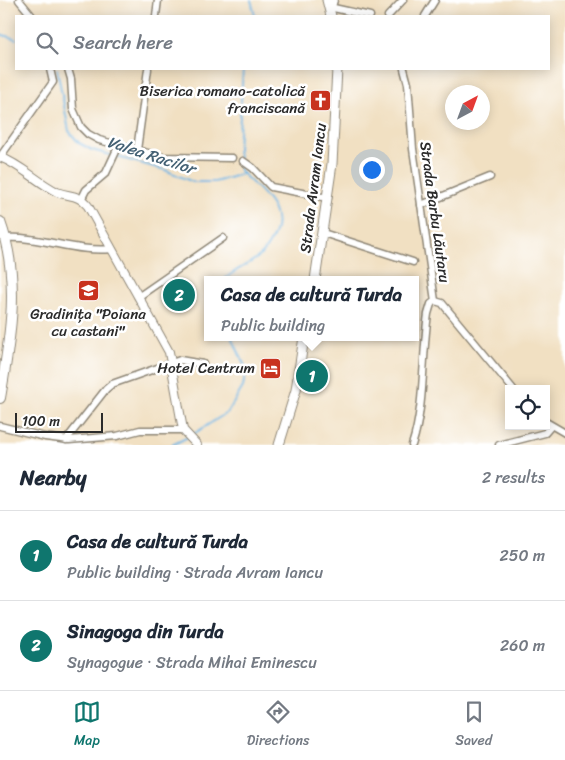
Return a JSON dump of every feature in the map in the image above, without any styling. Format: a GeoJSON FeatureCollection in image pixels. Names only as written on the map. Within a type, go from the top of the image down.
{"type":"FeatureCollection","features":[{"type":"Feature","properties":{"kind":"main road","name":"Strada Avram Iancu"},"geometry":{"type":"LineString","coordinates":[[316,276],[332,164],[337,70]]}},
{"type":"Feature","properties":{"kind":"main road"},"geometry":{"type":"LineString","coordinates":[[0,222],[3,238],[10,257],[13,284],[12,326],[2,371],[0,398]]}},
{"type":"Feature","properties":{"kind":"main road"},"geometry":{"type":"LineString","coordinates":[[279,443],[296,390],[303,341]]}},
{"type":"Feature","properties":{"kind":"street"},"geometry":{"type":"LineString","coordinates":[[19,0],[31,15]]}},
{"type":"Feature","properties":{"kind":"street"},"geometry":{"type":"LineString","coordinates":[[156,15],[158,0]]}},
{"type":"Feature","properties":{"kind":"street"},"geometry":{"type":"LineString","coordinates":[[389,15],[403,0]]}},
{"type":"Feature","properties":{"kind":"street"},"geometry":{"type":"LineString","coordinates":[[426,15],[436,0]]}},
{"type":"Feature","properties":{"kind":"street"},"geometry":{"type":"LineString","coordinates":[[331,6],[366,15]]}},
{"type":"Feature","properties":{"kind":"street"},"geometry":{"type":"LineString","coordinates":[[50,70],[53,82],[0,157],[9,160],[51,189],[61,194],[82,198],[88,206],[165,343],[172,362],[184,431],[195,443]]}},
{"type":"Feature","properties":{"kind":"street"},"geometry":{"type":"LineString","coordinates":[[68,70],[71,79],[73,109],[76,118],[88,134],[99,140],[163,157],[232,158]]}},
{"type":"Feature","properties":{"kind":"street"},"geometry":{"type":"LineString","coordinates":[[136,150],[148,70]]}},
{"type":"Feature","properties":{"kind":"street","name":"Strada Barbu Lăutaru"},"geometry":{"type":"LineString","coordinates":[[404,70],[408,84],[413,149],[435,301],[431,304],[428,314],[419,407],[412,445]]}},
{"type":"Feature","properties":{"kind":"street"},"geometry":{"type":"LineString","coordinates":[[82,198],[86,190],[106,173],[119,145]]}},
{"type":"Feature","properties":{"kind":"street"},"geometry":{"type":"LineString","coordinates":[[243,161],[253,168],[271,188],[328,198]]}},
{"type":"Feature","properties":{"kind":"street"},"geometry":{"type":"LineString","coordinates":[[421,205],[490,177]]}},
{"type":"Feature","properties":{"kind":"street"},"geometry":{"type":"LineString","coordinates":[[323,233],[413,262]]}},
{"type":"Feature","properties":{"kind":"street"},"geometry":{"type":"LineString","coordinates":[[3,238],[15,237],[78,248],[112,249]]}},
{"type":"Feature","properties":{"kind":"street"},"geometry":{"type":"LineString","coordinates":[[138,297],[223,238]]}},
{"type":"Feature","properties":{"kind":"street"},"geometry":{"type":"LineString","coordinates":[[435,301],[442,302],[510,385]]}},
{"type":"Feature","properties":{"kind":"street"},"geometry":{"type":"LineString","coordinates":[[66,440],[109,386],[180,360],[203,364]]}},
{"type":"Feature","properties":{"kind":"street"},"geometry":{"type":"LineString","coordinates":[[550,425],[565,433]]}},
{"type":"Feature","properties":{"kind":"street"},"geometry":{"type":"LineString","coordinates":[[0,426],[66,440],[117,436],[140,430],[184,431]]}},
{"type":"Feature","properties":{"kind":"street"},"geometry":{"type":"LineString","coordinates":[[76,427],[83,439]]}},
{"type":"Feature","properties":{"kind":"street"},"geometry":{"type":"LineString","coordinates":[[499,445],[514,443],[545,433],[546,430]]}},
{"type":"Feature","properties":{"kind":"waterway"},"geometry":{"type":"LineString","coordinates":[[251,0],[255,15]]}},
{"type":"Feature","properties":{"kind":"waterway","name":"Valea Racilor"},"geometry":{"type":"LineString","coordinates":[[0,34],[15,39]]}},
{"type":"Feature","properties":{"kind":"waterway","name":"Valea Racilor"},"geometry":{"type":"LineString","coordinates":[[57,70],[69,131],[79,143],[92,150],[165,170],[193,182],[215,182],[242,174]]}},
{"type":"Feature","properties":{"kind":"waterway","name":"Valea Racilor"},"geometry":{"type":"LineString","coordinates":[[229,276],[263,253],[275,233],[277,222],[271,204],[240,171],[238,149],[243,70]]}},
{"type":"Feature","properties":{"kind":"waterway","name":"Valea Racilor"},"geometry":{"type":"LineString","coordinates":[[192,435],[228,412],[243,387],[246,369],[234,341]]}},
{"type":"Feature","properties":{"kind":"waterway","name":"Valea Racilor"},"geometry":{"type":"LineString","coordinates":[[172,445],[188,437]]}},
{"type":"Feature","properties":{"kind":"place","name":"Biserica romano-catolică franciscană"},"geometry":{"type":"Point","coordinates":[321,100]}},
{"type":"Feature","properties":{"kind":"place","name":"Gradinița \"Poiana cu castani\""},"geometry":{"type":"Point","coordinates":[88,291]}},
{"type":"Feature","properties":{"kind":"place","name":"Sinagoga din Turda"},"geometry":{"type":"Point","coordinates":[179,295]}},
{"type":"Feature","properties":{"kind":"place","name":"Hotel Centrum"},"geometry":{"type":"Point","coordinates":[271,368]}},
{"type":"Feature","properties":{"kind":"place","name":"Casa de cultură Turda"},"geometry":{"type":"Point","coordinates":[312,376]}}]}
